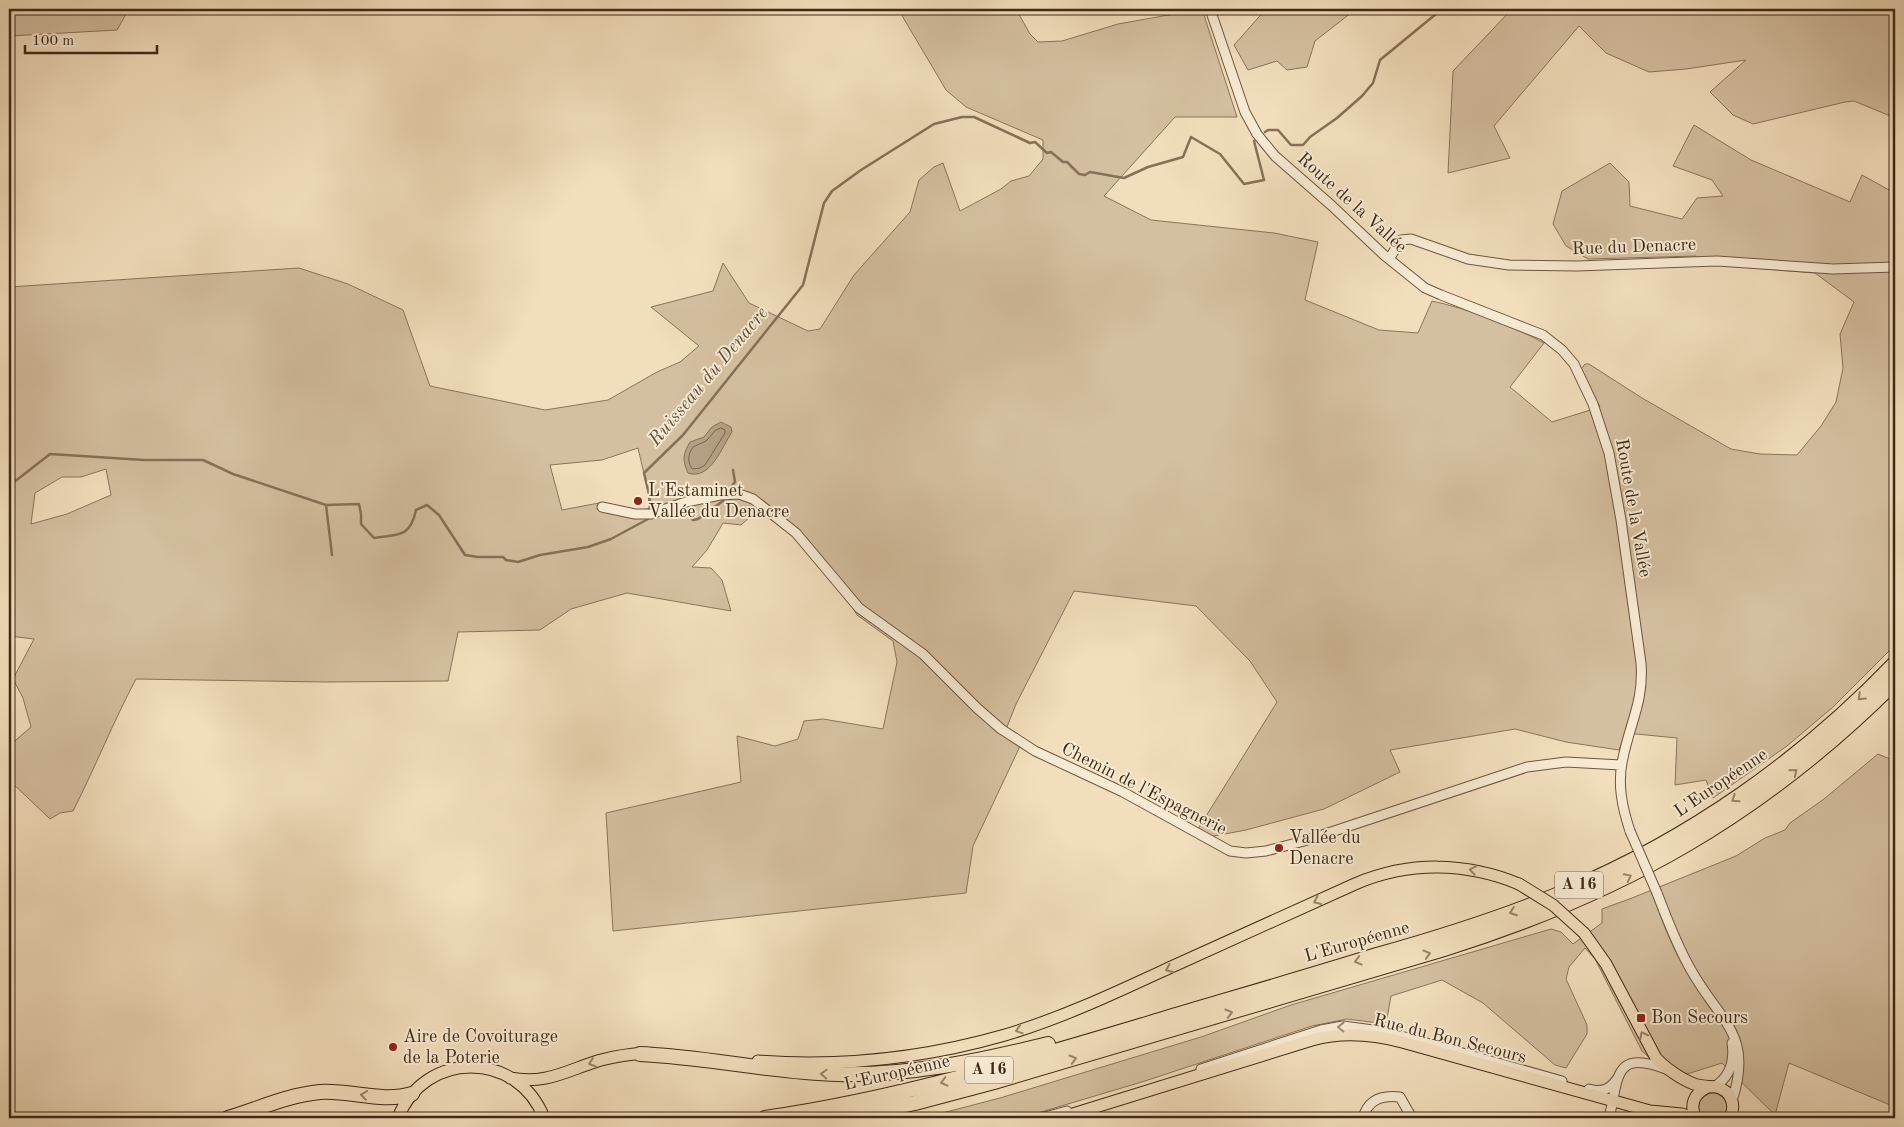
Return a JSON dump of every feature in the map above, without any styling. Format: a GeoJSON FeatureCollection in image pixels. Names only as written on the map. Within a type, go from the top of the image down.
{"type":"FeatureCollection","features":[{"type":"Feature","properties":{"kind":"highway","name":"L'Européenne"},"geometry":{"type":"LineString","coordinates":[[765,1118],[828,1108],[921,1088],[1017,1062],[1471,927],[1544,900],[1600,876],[1691,828],[1756,784],[1830,725],[1895,662]]}},
{"type":"Feature","properties":{"kind":"highway","name":"L'Européenne"},"geometry":{"type":"LineString","coordinates":[[844,1118],[942,1096],[1048,1066],[1436,952],[1526,922],[1622,881],[1667,857],[1754,802],[1836,738],[1895,682]]}},
{"type":"Feature","properties":{"kind":"highway"},"geometry":{"type":"LineString","coordinates":[[640,1054],[808,1072],[852,1074],[904,1072],[979,1060],[1209,1005]]}},
{"type":"Feature","properties":{"kind":"highway"},"geometry":{"type":"LineString","coordinates":[[228,1118],[312,1093],[342,1092],[387,1098],[399,1098],[412,1094]]}},
{"type":"Feature","properties":{"kind":"highway"},"geometry":{"type":"LineString","coordinates":[[888,1118],[928,1107],[942,1096]]}},
{"type":"Feature","properties":{"kind":"main road"},"geometry":{"type":"LineString","coordinates":[[398,1118],[412,1094],[430,1078],[456,1068],[484,1068],[510,1078],[529,1080],[546,1079],[605,1059],[640,1054],[684,1053],[748,1060],[796,1062],[859,1060],[930,1052],[996,1037],[1067,1014],[1355,884],[1382,874],[1412,868],[1450,867],[1481,871],[1519,884],[1553,905],[1584,933],[1606,964],[1652,1052],[1660,1062],[1694,1084],[1726,1092],[1743,1118]]}},
{"type":"Feature","properties":{"kind":"main road","name":"Rue du Bon Secours"},"geometry":{"type":"LineString","coordinates":[[1060,1118],[1111,1100],[1312,1040],[1328,1036],[1363,1035],[1402,1042],[1655,1112],[1682,1114],[1695,1118]]}},
{"type":"Feature","properties":{"kind":"main road"},"geometry":{"type":"LineString","coordinates":[[510,1078],[530,1094],[544,1118]]}},
{"type":"Feature","properties":{"kind":"main road"},"geometry":{"type":"LineString","coordinates":[[1695,1118],[1694,1099],[1700,1092],[1711,1087]]}},
{"type":"Feature","properties":{"kind":"main road"},"geometry":{"type":"LineString","coordinates":[[1730,1118],[1733,1103]]}},
{"type":"Feature","properties":{"kind":"street","name":"Route de la Vallée"},"geometry":{"type":"LineString","coordinates":[[1210,9],[1245,112],[1257,134],[1280,161],[1415,281],[1435,293],[1522,326],[1548,338],[1571,359],[1584,382],[1600,421],[1611,462],[1641,663],[1640,700],[1621,765],[1621,796],[1630,831],[1684,957],[1695,978],[1718,1011]]}},
{"type":"Feature","properties":{"kind":"street","name":"Rue du Denacre"},"geometry":{"type":"LineString","coordinates":[[1389,259],[1401,240],[1410,239],[1468,259],[1509,265],[1576,266],[1717,261],[1833,269],[1895,267]]}},
{"type":"Feature","properties":{"kind":"street","name":"Chemin de l'Espagnerie"},"geometry":{"type":"LineString","coordinates":[[602,507],[646,514],[659,512],[683,502],[720,495],[735,494],[752,499],[790,527],[859,608],[923,654],[1001,729],[1041,754],[1123,792],[1230,851],[1246,853],[1266,851],[1304,841],[1527,767],[1566,762],[1621,765]]}},
{"type":"Feature","properties":{"kind":"street"},"geometry":{"type":"LineString","coordinates":[[1711,1087],[1727,1076],[1732,1064],[1733,1052],[1729,1034],[1718,1011]]}},
{"type":"Feature","properties":{"kind":"street"},"geometry":{"type":"LineString","coordinates":[[1718,1011],[1734,1033],[1738,1049],[1739,1076],[1733,1103]]}},
{"type":"Feature","properties":{"kind":"street","name":"Rue du Bon Secours"},"geometry":{"type":"LineString","coordinates":[[1170,1082],[1321,1030],[1339,1026],[1374,1030],[1409,1038],[1599,1091],[1609,1089],[1624,1067],[1636,1062],[1651,1064],[1673,1072]]}},
{"type":"Feature","properties":{"kind":"street"},"geometry":{"type":"LineString","coordinates":[[1608,1118],[1619,1076]]}},
{"type":"Feature","properties":{"kind":"street"},"geometry":{"type":"LineString","coordinates":[[1362,1118],[1366,1108],[1373,1101],[1390,1096],[1400,1097],[1412,1118]]}},
{"type":"Feature","properties":{"kind":"street","name":"Rue du Bon Secours"},"geometry":{"type":"LineString","coordinates":[[1041,1118],[1111,1100]]}},
{"type":"Feature","properties":{"kind":"shaded area"},"geometry":{"type":"Polygon","coordinates":[[[9,9],[129,9],[117,30],[9,36],[9,9]]]}},
{"type":"Feature","properties":{"kind":"shaded area"},"geometry":{"type":"Polygon","coordinates":[[[899,9],[1016,9],[1030,34],[1038,42],[1062,41],[1118,24],[1202,9],[1237,117],[1175,117],[1104,196],[1151,220],[1274,233],[1318,242],[1305,300],[1379,330],[1418,333],[1432,301],[1475,313],[1531,336],[1544,343],[1510,387],[1552,422],[1600,407],[1581,369],[1585,364],[1589,364],[1642,398],[1731,449],[1760,454],[1797,455],[1821,426],[1836,402],[1843,368],[1840,334],[1854,302],[1815,273],[1716,265],[1696,261],[1696,256],[1588,259],[1566,246],[1553,224],[1562,191],[1610,163],[1629,182],[1630,206],[1682,219],[1697,198],[1723,196],[1712,180],[1673,166],[1694,125],[1751,160],[1850,202],[1862,175],[1889,190],[1895,178],[1895,645],[1833,707],[1787,746],[1713,798],[1706,780],[1675,785],[1677,738],[1626,733],[1619,750],[1566,742],[1515,729],[1390,750],[1400,772],[1324,809],[1246,830],[1209,837],[1198,829],[1277,702],[1250,661],[1196,606],[1074,591],[1016,704],[1005,732],[1021,744],[973,846],[966,893],[613,931],[606,813],[741,782],[737,736],[775,746],[798,739],[804,721],[823,719],[883,729],[897,662],[893,641],[857,615],[836,578],[810,550],[761,507],[741,525],[723,523],[707,550],[692,567],[711,568],[722,580],[731,611],[627,593],[571,609],[540,630],[458,632],[448,681],[326,682],[136,679],[73,811],[60,813],[50,819],[9,780],[9,746],[31,727],[23,698],[13,679],[34,639],[9,636],[9,287],[299,268],[348,284],[403,310],[430,386],[545,410],[608,400],[657,372],[680,362],[699,346],[651,307],[713,291],[723,263],[749,303],[808,331],[820,329],[854,275],[910,212],[919,180],[934,167],[943,163],[960,211],[1001,189],[1011,181],[1029,176],[1043,159],[1043,140],[966,107],[946,90],[899,9]],[[638,448],[602,460],[550,465],[562,510],[599,503],[634,511],[658,507],[651,504],[638,448]],[[106,469],[81,477],[62,477],[35,493],[31,524],[67,514],[111,495],[106,469]]]}},
{"type":"Feature","properties":{"kind":"shaded area"},"geometry":{"type":"Polygon","coordinates":[[[1266,9],[1356,9],[1315,41],[1307,67],[1287,70],[1277,61],[1248,70],[1234,45],[1266,9]]]}},
{"type":"Feature","properties":{"kind":"shaded area"},"geometry":{"type":"Polygon","coordinates":[[[1512,9],[1895,9],[1895,118],[1854,101],[1753,124],[1733,115],[1710,92],[1746,60],[1686,69],[1649,72],[1606,53],[1579,26],[1494,126],[1510,158],[1448,173],[1453,71],[1512,9]]]}},
{"type":"Feature","properties":{"kind":"shaded area"},"geometry":{"type":"Polygon","coordinates":[[[1878,754],[1895,761],[1895,1107],[1789,1063],[1775,1115],[1722,1063],[1687,1074],[1652,1060],[1642,1051],[1595,959],[1585,948],[1569,967],[1566,979],[1587,1025],[1587,1034],[1566,1068],[1555,1065],[1483,1003],[1442,980],[1391,996],[1386,1024],[1347,1019],[1312,1026],[1145,1081],[1021,1118],[923,1118],[1000,1098],[1201,1037],[1291,1005],[1551,929],[1561,932],[1573,944],[1602,923],[1602,909],[1736,856],[1765,838],[1785,830],[1790,823],[1824,799],[1878,754]]]}},
{"type":"Feature","properties":{"kind":"shaded area"},"geometry":{"type":"Polygon","coordinates":[[[1713,1093],[1724,1099],[1727,1110],[1723,1118],[1703,1118],[1699,1110],[1699,1102],[1704,1096],[1713,1093]]]}},
{"type":"Feature","properties":{"kind":"water"},"geometry":{"type":"Polygon","coordinates":[[[721,422],[731,427],[732,432],[719,454],[703,472],[696,474],[688,473],[684,457],[690,442],[704,437],[712,427],[721,422]]]}},
{"type":"Feature","properties":{"kind":"waterway","name":"Ruisseau du Denacre"},"geometry":{"type":"LineString","coordinates":[[1265,132],[1268,130],[1278,130],[1291,145],[1303,145],[1310,137],[1337,118],[1362,96],[1373,83],[1380,60],[1442,9]]}},
{"type":"Feature","properties":{"kind":"waterway","name":"Ruisseau du Denacre"},"geometry":{"type":"LineString","coordinates":[[650,512],[649,494],[644,473],[683,435],[803,285],[824,203],[832,191],[861,170],[934,124],[962,117],[974,117],[1030,143],[1035,142],[1047,153],[1051,152],[1063,162],[1067,162],[1079,174],[1085,175],[1090,172],[1124,178],[1148,167],[1183,157],[1191,137],[1220,154],[1244,184],[1264,180],[1254,141]]}},
{"type":"Feature","properties":{"kind":"waterway","name":"Ruisseau du Denacre"},"geometry":{"type":"LineString","coordinates":[[9,486],[50,454],[144,460],[203,460],[233,474],[326,505],[359,504],[361,524],[374,538],[397,535],[407,530],[416,510],[427,505],[439,515],[465,555],[503,557],[506,560],[518,562],[540,555],[588,547],[611,539],[649,517]]}},
{"type":"Feature","properties":{"kind":"waterway"},"geometry":{"type":"LineString","coordinates":[[726,493],[735,482],[733,470]]}},
{"type":"Feature","properties":{"kind":"waterway"},"geometry":{"type":"LineString","coordinates":[[683,507],[693,520],[698,519],[723,501],[724,498]]}},
{"type":"Feature","properties":{"kind":"waterway"},"geometry":{"type":"LineString","coordinates":[[326,505],[332,555]]}},
{"type":"Feature","properties":{"kind":"place","name":"L'Estaminet Vallée du Denacre"},"geometry":{"type":"Point","coordinates":[638,501]}},
{"type":"Feature","properties":{"kind":"place","name":"Vallée du Denacre"},"geometry":{"type":"Point","coordinates":[1279,848]}},
{"type":"Feature","properties":{"kind":"place","name":"Bon Secours"},"geometry":{"type":"Point","coordinates":[1641,1018]}},
{"type":"Feature","properties":{"kind":"place","name":"Aire de Covoiturage de la Poterie"},"geometry":{"type":"Point","coordinates":[393,1047]}}]}
